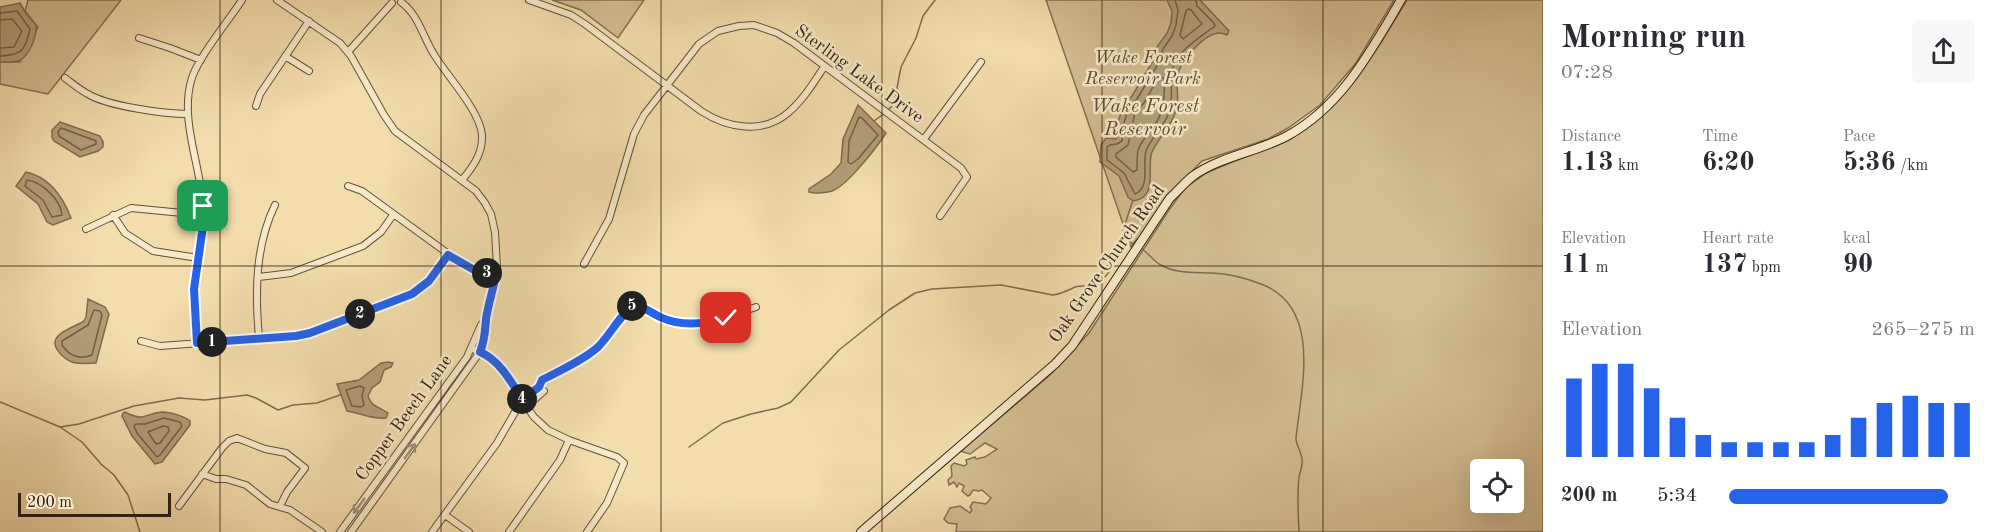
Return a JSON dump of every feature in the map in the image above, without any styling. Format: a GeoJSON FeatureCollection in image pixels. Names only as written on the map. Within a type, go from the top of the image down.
{"type":"FeatureCollection","features":[{"type":"Feature","properties":{"kind":"main road","name":"Oak Grove Church Road"},"geometry":{"type":"LineString","coordinates":[[861,532],[1055,363],[1071,346],[1170,198],[1182,186],[1215,164],[1271,143],[1301,128],[1337,97],[1364,62],[1401,0]]}},
{"type":"Feature","properties":{"kind":"street"},"geometry":{"type":"LineString","coordinates":[[197,343],[194,289],[203,206],[188,114],[188,96],[191,78],[201,60],[242,0]]}},
{"type":"Feature","properties":{"kind":"street","name":"Copper Beech Lane"},"geometry":{"type":"LineString","coordinates":[[277,0],[340,43],[348,52],[395,131],[476,191],[491,214],[495,232],[496,275],[480,352],[351,532]]}},
{"type":"Feature","properties":{"kind":"street"},"geometry":{"type":"LineString","coordinates":[[529,0],[571,15],[714,119],[728,125],[757,126],[772,122],[788,113],[803,97],[824,67]]}},
{"type":"Feature","properties":{"kind":"street"},"geometry":{"type":"LineString","coordinates":[[348,52],[391,2],[397,5],[401,1],[417,21],[433,55],[478,119],[482,138],[481,149],[473,166],[462,180]]}},
{"type":"Feature","properties":{"kind":"street"},"geometry":{"type":"LineString","coordinates":[[256,105],[260,94],[309,21]]}},
{"type":"Feature","properties":{"kind":"street","name":"Sterling Lake Drive"},"geometry":{"type":"LineString","coordinates":[[584,264],[609,219],[634,134],[644,115],[699,44],[718,31],[739,26],[754,25],[777,33],[962,168],[967,177],[940,216]]}},
{"type":"Feature","properties":{"kind":"street"},"geometry":{"type":"LineString","coordinates":[[139,38],[201,60]]}},
{"type":"Feature","properties":{"kind":"street"},"geometry":{"type":"LineString","coordinates":[[285,56],[309,71]]}},
{"type":"Feature","properties":{"kind":"street"},"geometry":{"type":"LineString","coordinates":[[924,140],[981,62]]}},
{"type":"Feature","properties":{"kind":"street"},"geometry":{"type":"LineString","coordinates":[[65,78],[89,95],[106,101],[171,114],[188,114]]}},
{"type":"Feature","properties":{"kind":"street"},"geometry":{"type":"LineString","coordinates":[[348,186],[362,191],[448,255],[476,271],[496,275]]}},
{"type":"Feature","properties":{"kind":"street"},"geometry":{"type":"LineString","coordinates":[[259,338],[256,290],[261,246],[266,224],[275,206]]}},
{"type":"Feature","properties":{"kind":"street"},"geometry":{"type":"LineString","coordinates":[[86,229],[131,208],[202,215]]}},
{"type":"Feature","properties":{"kind":"street"},"geometry":{"type":"LineString","coordinates":[[113,215],[125,233],[153,251],[198,258]]}},
{"type":"Feature","properties":{"kind":"street"},"geometry":{"type":"LineString","coordinates":[[259,277],[291,273],[363,246],[381,232],[393,215]]}},
{"type":"Feature","properties":{"kind":"street"},"geometry":{"type":"LineString","coordinates":[[141,341],[160,346],[310,333],[412,294],[429,281],[448,255]]}},
{"type":"Feature","properties":{"kind":"street"},"geometry":{"type":"LineString","coordinates":[[432,532],[524,402],[535,399],[543,393],[544,391],[539,387],[542,380],[591,353],[635,305],[662,318],[679,323],[713,321],[756,307]]}},
{"type":"Feature","properties":{"kind":"street","name":"Copper Beech Lane"},"geometry":{"type":"LineString","coordinates":[[340,532],[461,365],[486,319]]}},
{"type":"Feature","properties":{"kind":"street"},"geometry":{"type":"LineString","coordinates":[[471,348],[492,358],[540,424],[569,440],[617,457],[624,463],[607,503],[587,532]]}},
{"type":"Feature","properties":{"kind":"street"},"geometry":{"type":"LineString","coordinates":[[179,506],[222,448],[229,441],[237,438],[265,449],[286,453],[305,468],[287,492],[280,506]]}},
{"type":"Feature","properties":{"kind":"street"},"geometry":{"type":"LineString","coordinates":[[509,532],[560,460],[569,440]]}},
{"type":"Feature","properties":{"kind":"street"},"geometry":{"type":"LineString","coordinates":[[202,474],[246,485],[270,504],[280,506],[300,516],[322,532]]}},
{"type":"Feature","properties":{"kind":"street"},"geometry":{"type":"LineString","coordinates":[[445,514],[470,532]]}},
{"type":"Feature","properties":{"kind":"green space"},"geometry":{"type":"Polygon","coordinates":[[[28,0],[121,0],[48,94],[0,84],[0,62],[20,62],[38,27],[25,11],[28,0]]]}},
{"type":"Feature","properties":{"kind":"green space"},"geometry":{"type":"Polygon","coordinates":[[[552,0],[644,0],[618,38],[581,10],[552,0]]]}},
{"type":"Feature","properties":{"kind":"green space","name":"Wake Forest Reservoir Park"},"geometry":{"type":"Polygon","coordinates":[[[1046,0],[1394,0],[1356,63],[1320,105],[1268,139],[1202,161],[1170,194],[1140,240],[1137,239],[1131,247],[1046,0]]]}},
{"type":"Feature","properties":{"kind":"green space"},"geometry":{"type":"Polygon","coordinates":[[[1407,0],[1543,0],[1543,532],[956,532],[957,524],[948,523],[944,519],[950,508],[960,506],[970,513],[973,502],[986,504],[991,498],[982,490],[973,490],[968,496],[962,491],[964,486],[959,483],[957,487],[954,482],[949,485],[948,480],[952,476],[951,466],[954,463],[964,466],[967,464],[966,460],[985,457],[997,449],[985,443],[970,454],[960,451],[1050,375],[1089,333],[1184,189],[1206,173],[1283,141],[1355,80],[1407,0]]]}},
{"type":"Feature","properties":{"kind":"water","name":"Wake Forest Reservoir"},"geometry":{"type":"Polygon","coordinates":[[[1167,0],[1200,0],[1229,31],[1227,35],[1218,33],[1206,38],[1183,63],[1178,75],[1177,104],[1174,116],[1151,155],[1148,190],[1141,199],[1133,201],[1128,197],[1119,176],[1100,162],[1101,145],[1106,138],[1116,139],[1116,129],[1124,103],[1132,96],[1153,61],[1157,47],[1167,33],[1172,11],[1167,0]]]}},
{"type":"Feature","properties":{"kind":"water"},"geometry":{"type":"Polygon","coordinates":[[[20,3],[36,25],[34,40],[24,58],[13,62],[0,62],[0,7],[20,3]]]}},
{"type":"Feature","properties":{"kind":"water"},"geometry":{"type":"Polygon","coordinates":[[[858,105],[886,133],[846,182],[832,191],[809,192],[809,189],[831,174],[841,163],[843,139],[858,105]]]}},
{"type":"Feature","properties":{"kind":"water"},"geometry":{"type":"Polygon","coordinates":[[[60,122],[100,136],[103,147],[80,157],[54,141],[52,130],[60,122]]]}},
{"type":"Feature","properties":{"kind":"water"},"geometry":{"type":"Polygon","coordinates":[[[26,172],[42,178],[54,189],[71,218],[53,225],[47,222],[38,204],[16,186],[26,172]]]}},
{"type":"Feature","properties":{"kind":"water"},"geometry":{"type":"Polygon","coordinates":[[[88,299],[105,307],[109,314],[96,363],[76,363],[60,353],[55,340],[64,331],[84,321],[88,299]]]}},
{"type":"Feature","properties":{"kind":"water"},"geometry":{"type":"Polygon","coordinates":[[[381,363],[393,363],[391,367],[384,370],[380,382],[372,388],[368,396],[374,405],[388,413],[386,418],[347,411],[337,384],[359,380],[381,363]]]}},
{"type":"Feature","properties":{"kind":"water"},"geometry":{"type":"Polygon","coordinates":[[[125,412],[137,417],[162,412],[169,413],[187,419],[190,425],[162,462],[155,464],[132,436],[122,416],[125,412]]]}},
{"type":"Feature","properties":{"kind":"waterway"},"geometry":{"type":"LineString","coordinates":[[888,110],[894,104],[901,67],[916,38],[923,16],[935,0]]}},
{"type":"Feature","properties":{"kind":"waterway"},"geometry":{"type":"LineString","coordinates":[[874,121],[885,113]]}},
{"type":"Feature","properties":{"kind":"waterway"},"geometry":{"type":"LineString","coordinates":[[1133,200],[1123,230],[1127,239],[1134,245]]}},
{"type":"Feature","properties":{"kind":"waterway"},"geometry":{"type":"LineString","coordinates":[[689,447],[723,423],[778,408],[791,402],[839,350],[889,310],[915,293],[932,289],[1001,285],[1053,295],[1077,286],[1094,285],[1109,272],[1127,239]]}},
{"type":"Feature","properties":{"kind":"waterway"},"geometry":{"type":"LineString","coordinates":[[1142,249],[1165,267],[1185,272],[1225,274],[1261,284],[1281,295],[1293,311],[1301,330],[1304,351],[1296,438],[1302,462],[1298,491],[1299,532]]}},
{"type":"Feature","properties":{"kind":"waterway"},"geometry":{"type":"LineString","coordinates":[[60,427],[79,424],[134,406],[179,398],[205,400],[247,395],[278,410],[293,405],[317,403],[340,395]]}},
{"type":"Feature","properties":{"kind":"waterway"},"geometry":{"type":"LineString","coordinates":[[0,402],[60,427],[82,442],[114,475],[128,495],[140,532]]}},
{"type":"Feature","properties":{"kind":"route"},"geometry":{"type":"LineString","coordinates":[[203,206],[202,233],[194,289],[197,343],[310,333],[412,294],[429,281],[448,255],[476,271],[496,275],[486,319],[484,342],[480,352],[492,358],[500,367],[524,402],[539,387],[542,380],[591,353],[632,306],[640,306],[662,318],[679,323],[726,318]]}}]}
